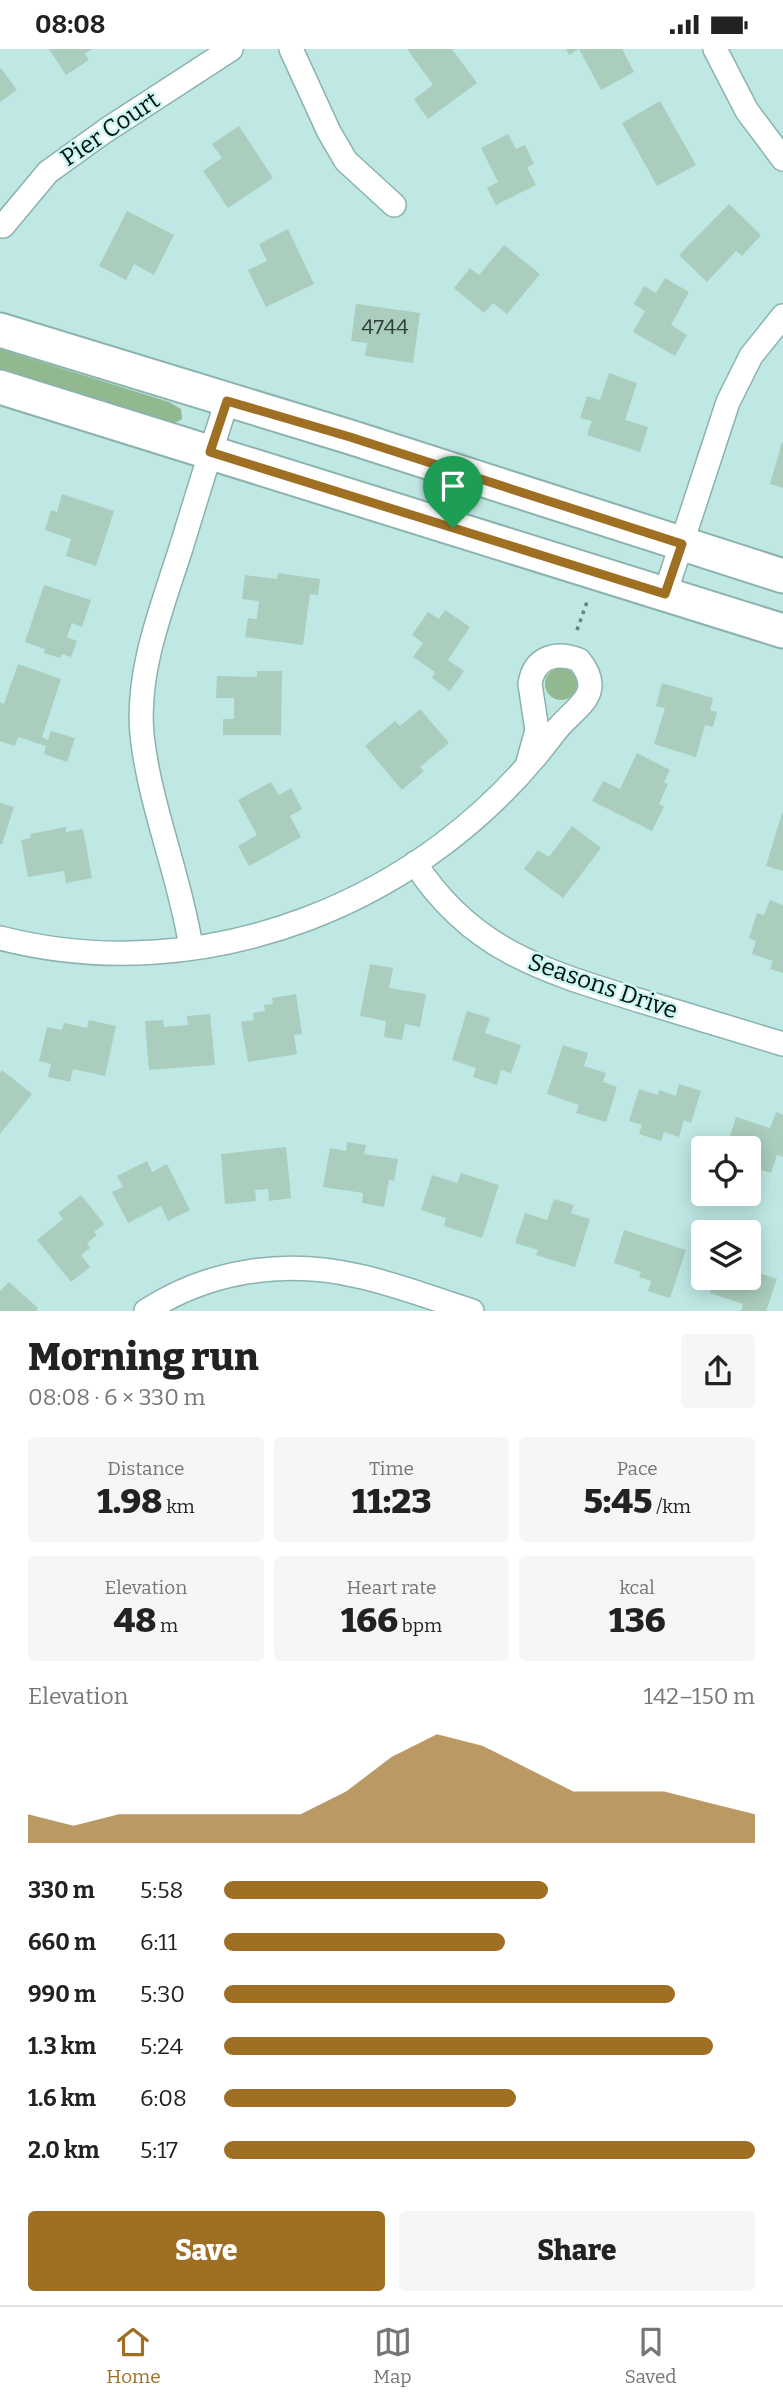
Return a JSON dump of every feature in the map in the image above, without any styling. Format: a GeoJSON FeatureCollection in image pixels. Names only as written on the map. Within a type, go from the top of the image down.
{"type":"FeatureCollection","features":[{"type":"Feature","properties":{"kind":"main road"},"geometry":{"type":"LineString","coordinates":[[0,330],[350,437],[783,576]]}},
{"type":"Feature","properties":{"kind":"main road"},"geometry":{"type":"LineString","coordinates":[[0,387],[783,631]]}},
{"type":"Feature","properties":{"kind":"street","name":"Pier Court"},"geometry":{"type":"LineString","coordinates":[[3,226],[48,172],[105,131],[231,49]]}},
{"type":"Feature","properties":{"kind":"street"},"geometry":{"type":"LineString","coordinates":[[291,49],[329,132],[346,161],[394,205]]}},
{"type":"Feature","properties":{"kind":"street"},"geometry":{"type":"LineString","coordinates":[[715,49],[747,111],[783,159]]}},
{"type":"Feature","properties":{"kind":"street"},"geometry":{"type":"LineString","coordinates":[[665,594],[714,440],[738,378],[751,356],[783,316]]}},
{"type":"Feature","properties":{"kind":"street"},"geometry":{"type":"LineString","coordinates":[[191,947],[150,780],[142,734],[142,701],[148,655],[227,401]]}},
{"type":"Feature","properties":{"kind":"street"},"geometry":{"type":"LineString","coordinates":[[0,938],[46,947],[119,953],[191,947],[233,940],[300,922],[366,894],[415,863],[460,831],[503,793],[527,766]]}},
{"type":"Feature","properties":{"kind":"street","name":"Seasons Drive"},"geometry":{"type":"LineString","coordinates":[[415,863],[445,904],[489,941],[513,955],[571,979],[783,1044]]}},
{"type":"Feature","properties":{"kind":"street"},"geometry":{"type":"LineString","coordinates":[[146,1311],[177,1293],[221,1276],[280,1269],[358,1275],[472,1311]]}},
{"type":"Feature","properties":{"kind":"path"},"geometry":{"type":"LineString","coordinates":[[577,630],[587,602]]}},
{"type":"Feature","properties":{"kind":"green space"},"geometry":{"type":"Polygon","coordinates":[[[0,349],[169,402],[181,409],[182,419],[170,426],[0,372],[0,349]]]}},
{"type":"Feature","properties":{"kind":"green space"},"geometry":{"type":"Polygon","coordinates":[[[561,668],[572,673],[577,684],[572,695],[561,700],[550,695],[545,684],[550,673],[561,668]]]}},
{"type":"Feature","properties":{"kind":"building"},"geometry":{"type":"Polygon","coordinates":[[[49,49],[92,49],[85,54],[89,60],[66,75],[49,49]]]}},
{"type":"Feature","properties":{"kind":"building"},"geometry":{"type":"Polygon","coordinates":[[[407,49],[452,49],[477,83],[428,119],[414,99],[433,85],[407,49]]]}},
{"type":"Feature","properties":{"kind":"building"},"geometry":{"type":"Polygon","coordinates":[[[566,49],[579,49],[569,55],[566,49]]]}},
{"type":"Feature","properties":{"kind":"building"},"geometry":{"type":"Polygon","coordinates":[[[579,49],[622,49],[634,72],[601,90],[579,49]]]}},
{"type":"Feature","properties":{"kind":"building"},"geometry":{"type":"Polygon","coordinates":[[[0,67],[17,90],[0,102],[0,67]]]}},
{"type":"Feature","properties":{"kind":"building"},"geometry":{"type":"Polygon","coordinates":[[[660,101],[696,165],[657,186],[622,123],[660,101]]]}},
{"type":"Feature","properties":{"kind":"building"},"geometry":{"type":"Polygon","coordinates":[[[239,126],[273,178],[228,208],[203,171],[222,158],[212,144],[239,126]]]}},
{"type":"Feature","properties":{"kind":"building"},"geometry":{"type":"Polygon","coordinates":[[[508,134],[516,149],[525,145],[534,164],[527,167],[536,185],[496,205],[487,188],[498,182],[481,148],[508,134]]]}},
{"type":"Feature","properties":{"kind":"building"},"geometry":{"type":"Polygon","coordinates":[[[729,204],[761,235],[742,256],[736,251],[707,282],[679,255],[729,204]]]}},
{"type":"Feature","properties":{"kind":"building"},"geometry":{"type":"Polygon","coordinates":[[[127,211],[174,235],[154,275],[134,264],[126,280],[99,266],[127,211]]]}},
{"type":"Feature","properties":{"kind":"building"},"geometry":{"type":"Polygon","coordinates":[[[288,229],[314,284],[266,307],[248,270],[267,261],[259,244],[288,229]]]}},
{"type":"Feature","properties":{"kind":"building"},"geometry":{"type":"Polygon","coordinates":[[[504,245],[540,274],[507,314],[493,303],[484,313],[454,288],[470,268],[479,275],[504,245]]]}},
{"type":"Feature","properties":{"kind":"building"},"geometry":{"type":"Polygon","coordinates":[[[665,278],[689,292],[671,325],[687,335],[675,356],[633,332],[645,311],[634,304],[644,286],[656,293],[665,278]]]}},
{"type":"Feature","properties":{"kind":"building"},"geometry":{"type":"Polygon","coordinates":[[[356,304],[420,313],[413,363],[365,356],[367,343],[351,341],[356,304]]]}},
{"type":"Feature","properties":{"kind":"building"},"geometry":{"type":"Polygon","coordinates":[[[609,373],[637,383],[625,420],[648,427],[640,452],[587,435],[592,421],[580,418],[587,396],[600,400],[609,373]]]}},
{"type":"Feature","properties":{"kind":"building"},"geometry":{"type":"Polygon","coordinates":[[[783,442],[783,488],[770,484],[783,442]]]}},
{"type":"Feature","properties":{"kind":"building"},"geometry":{"type":"Polygon","coordinates":[[[62,494],[114,511],[96,566],[66,556],[71,539],[45,530],[51,510],[57,512],[62,494]]]}},
{"type":"Feature","properties":{"kind":"building"},"geometry":{"type":"Polygon","coordinates":[[[278,573],[320,579],[318,595],[310,594],[303,645],[245,637],[248,618],[257,619],[259,601],[242,599],[245,575],[277,579],[278,573]]]}},
{"type":"Feature","properties":{"kind":"building"},"geometry":{"type":"Polygon","coordinates":[[[44,585],[91,600],[82,627],[72,623],[67,637],[77,641],[71,657],[62,654],[60,658],[44,653],[45,649],[25,642],[44,585]]]}},
{"type":"Feature","properties":{"kind":"building"},"geometry":{"type":"Polygon","coordinates":[[[445,610],[470,627],[448,660],[464,671],[450,691],[432,678],[435,672],[413,657],[423,643],[412,635],[428,612],[439,619],[445,610]]]}},
{"type":"Feature","properties":{"kind":"building"},"geometry":{"type":"Polygon","coordinates":[[[18,664],[61,679],[42,737],[48,740],[51,731],[75,738],[67,762],[44,754],[46,746],[18,737],[15,746],[0,741],[0,702],[4,704],[18,664]]]}},
{"type":"Feature","properties":{"kind":"building"},"geometry":{"type":"Polygon","coordinates":[[[257,671],[282,671],[281,735],[223,735],[223,719],[234,719],[234,698],[216,698],[217,676],[257,677],[257,671]]]}},
{"type":"Feature","properties":{"kind":"building"},"geometry":{"type":"Polygon","coordinates":[[[662,683],[713,698],[710,710],[717,712],[713,727],[705,725],[696,757],[654,744],[665,708],[656,706],[662,683]]]}},
{"type":"Feature","properties":{"kind":"building"},"geometry":{"type":"Polygon","coordinates":[[[420,709],[449,743],[420,767],[424,771],[402,790],[365,746],[395,721],[400,726],[420,709]]]}},
{"type":"Feature","properties":{"kind":"building"},"geometry":{"type":"Polygon","coordinates":[[[637,753],[670,770],[664,782],[668,784],[659,804],[664,807],[652,831],[592,801],[603,781],[620,789],[637,753]]]}},
{"type":"Feature","properties":{"kind":"building"},"geometry":{"type":"Polygon","coordinates":[[[271,782],[279,795],[291,788],[302,809],[290,816],[301,837],[249,866],[238,846],[257,835],[238,800],[271,782]]]}},
{"type":"Feature","properties":{"kind":"building"},"geometry":{"type":"Polygon","coordinates":[[[0,803],[14,807],[2,844],[0,844],[0,803]]]}},
{"type":"Feature","properties":{"kind":"building"},"geometry":{"type":"Polygon","coordinates":[[[783,813],[783,871],[766,866],[783,813]]]}},
{"type":"Feature","properties":{"kind":"building"},"geometry":{"type":"Polygon","coordinates":[[[572,826],[601,848],[563,898],[524,869],[538,850],[549,857],[572,826]]]}},
{"type":"Feature","properties":{"kind":"building"},"geometry":{"type":"Polygon","coordinates":[[[66,827],[66,832],[83,829],[92,878],[66,883],[64,871],[28,877],[21,840],[31,838],[30,834],[66,827]]]}},
{"type":"Feature","properties":{"kind":"building"},"geometry":{"type":"Polygon","coordinates":[[[770,900],[783,905],[783,973],[770,969],[773,961],[752,954],[756,941],[749,938],[757,913],[764,915],[770,900]]]}},
{"type":"Feature","properties":{"kind":"building"},"geometry":{"type":"Polygon","coordinates":[[[370,964],[393,968],[389,988],[426,994],[420,1027],[405,1024],[402,1040],[384,1037],[386,1021],[360,1016],[370,964]]]}},
{"type":"Feature","properties":{"kind":"building"},"geometry":{"type":"Polygon","coordinates":[[[296,994],[302,1034],[294,1035],[297,1054],[248,1062],[241,1022],[254,1020],[253,1013],[265,1011],[264,1005],[273,1004],[272,998],[296,994]]]}},
{"type":"Feature","properties":{"kind":"building"},"geometry":{"type":"Polygon","coordinates":[[[467,1011],[490,1018],[485,1033],[521,1045],[511,1073],[501,1070],[497,1085],[473,1077],[476,1068],[452,1060],[467,1011]]]}},
{"type":"Feature","properties":{"kind":"building"},"geometry":{"type":"Polygon","coordinates":[[[210,1014],[215,1065],[149,1070],[145,1021],[163,1020],[164,1027],[188,1025],[187,1016],[210,1014]]]}},
{"type":"Feature","properties":{"kind":"building"},"geometry":{"type":"Polygon","coordinates":[[[89,1020],[116,1026],[105,1076],[73,1069],[70,1082],[48,1077],[51,1064],[39,1061],[47,1027],[62,1030],[64,1023],[87,1028],[89,1020]]]}},
{"type":"Feature","properties":{"kind":"building"},"geometry":{"type":"Polygon","coordinates":[[[563,1045],[588,1053],[584,1066],[606,1073],[603,1082],[617,1087],[606,1122],[576,1113],[579,1105],[547,1094],[563,1045]]]}},
{"type":"Feature","properties":{"kind":"building"},"geometry":{"type":"Polygon","coordinates":[[[2,1070],[32,1094],[0,1134],[0,1073],[2,1070]]]}},
{"type":"Feature","properties":{"kind":"building"},"geometry":{"type":"Polygon","coordinates":[[[679,1084],[701,1091],[691,1123],[684,1120],[679,1137],[664,1132],[661,1141],[639,1134],[642,1125],[629,1121],[639,1089],[658,1095],[659,1090],[676,1096],[679,1084]]]}},
{"type":"Feature","properties":{"kind":"building"},"geometry":{"type":"Polygon","coordinates":[[[776,1112],[783,1115],[783,1157],[777,1155],[771,1173],[761,1170],[761,1136],[730,1136],[736,1117],[770,1128],[776,1112]]]}},
{"type":"Feature","properties":{"kind":"building"},"geometry":{"type":"Polygon","coordinates":[[[347,1142],[366,1145],[364,1154],[398,1159],[394,1181],[389,1180],[384,1207],[362,1203],[363,1193],[323,1187],[330,1148],[346,1151],[347,1142]]]}},
{"type":"Feature","properties":{"kind":"building"},"geometry":{"type":"Polygon","coordinates":[[[286,1147],[291,1198],[269,1201],[268,1189],[255,1190],[256,1201],[225,1204],[221,1154],[286,1147]]]}},
{"type":"Feature","properties":{"kind":"building"},"geometry":{"type":"Polygon","coordinates":[[[147,1161],[152,1172],[167,1164],[190,1210],[168,1221],[161,1206],[128,1223],[112,1192],[123,1187],[117,1176],[147,1161]]]}},
{"type":"Feature","properties":{"kind":"building"},"geometry":{"type":"Polygon","coordinates":[[[461,1173],[499,1185],[482,1238],[444,1226],[446,1218],[421,1210],[432,1175],[457,1183],[461,1173]]]}},
{"type":"Feature","properties":{"kind":"building"},"geometry":{"type":"Polygon","coordinates":[[[81,1195],[104,1224],[94,1232],[97,1235],[87,1243],[90,1248],[81,1255],[90,1267],[71,1282],[37,1240],[63,1219],[58,1213],[81,1195]]]}},
{"type":"Feature","properties":{"kind":"building"},"geometry":{"type":"Polygon","coordinates":[[[554,1199],[574,1205],[571,1213],[590,1219],[575,1267],[536,1255],[538,1250],[515,1243],[525,1213],[547,1220],[554,1199]]]}},
{"type":"Feature","properties":{"kind":"building"},"geometry":{"type":"Polygon","coordinates":[[[624,1230],[686,1250],[670,1298],[648,1291],[651,1281],[639,1277],[641,1272],[614,1263],[624,1230]]]}},
{"type":"Feature","properties":{"kind":"building"},"geometry":{"type":"Polygon","coordinates":[[[761,1274],[777,1279],[766,1311],[741,1311],[743,1304],[710,1293],[711,1290],[761,1290],[761,1274]]]}},
{"type":"Feature","properties":{"kind":"building"},"geometry":{"type":"Polygon","coordinates":[[[9,1282],[38,1308],[36,1311],[0,1311],[0,1291],[9,1282]]]}},
{"type":"Feature","properties":{"kind":"route"},"geometry":{"type":"LineString","coordinates":[[227,401],[350,437],[682,544],[665,594],[453,528],[210,452],[227,401]]}}]}
